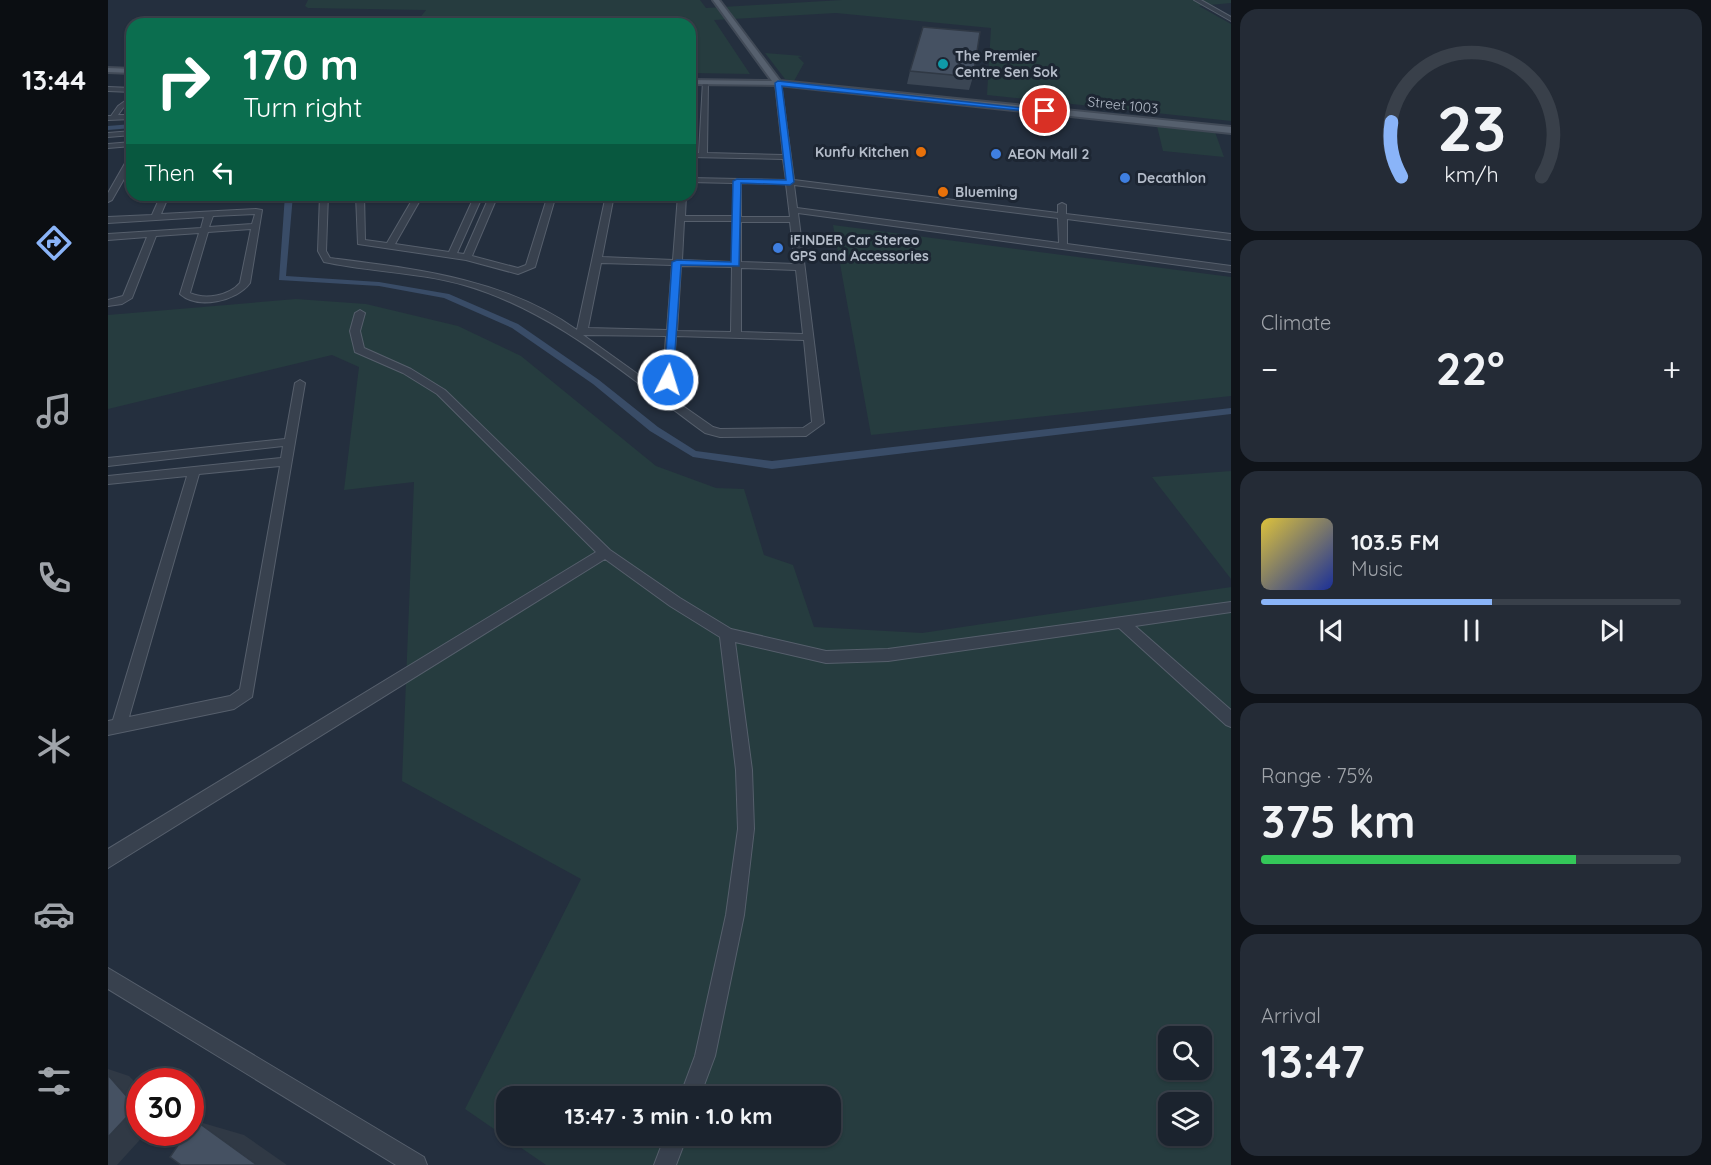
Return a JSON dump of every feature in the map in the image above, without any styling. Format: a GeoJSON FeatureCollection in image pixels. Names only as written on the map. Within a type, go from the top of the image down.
{"type":"FeatureCollection","features":[{"type":"Feature","properties":{"kind":"main road"},"geometry":{"type":"LineString","coordinates":[[716,0],[778,83]]}},
{"type":"Feature","properties":{"kind":"main road"},"geometry":{"type":"LineString","coordinates":[[108,70],[126,71]]}},
{"type":"Feature","properties":{"kind":"main road","name":"Street 1003"},"geometry":{"type":"LineString","coordinates":[[696,82],[778,83],[1231,130]]}},
{"type":"Feature","properties":{"kind":"street"},"geometry":{"type":"LineString","coordinates":[[1197,0],[1231,19]]}},
{"type":"Feature","properties":{"kind":"street"},"geometry":{"type":"LineString","coordinates":[[703,155],[700,138],[705,82]]}},
{"type":"Feature","properties":{"kind":"street"},"geometry":{"type":"LineString","coordinates":[[324,201],[322,251],[327,260],[412,271],[468,283],[533,307],[579,332],[709,430],[720,434],[806,432],[818,423],[778,83]]}},
{"type":"Feature","properties":{"kind":"street"},"geometry":{"type":"LineString","coordinates":[[108,89],[126,90]]}},
{"type":"Feature","properties":{"kind":"street"},"geometry":{"type":"LineString","coordinates":[[111,118],[126,102]]}},
{"type":"Feature","properties":{"kind":"street"},"geometry":{"type":"LineString","coordinates":[[111,118],[126,117]]}},
{"type":"Feature","properties":{"kind":"street"},"geometry":{"type":"LineString","coordinates":[[108,135],[126,134]]}},
{"type":"Feature","properties":{"kind":"street"},"geometry":{"type":"LineString","coordinates":[[108,146],[126,144]]}},
{"type":"Feature","properties":{"kind":"street"},"geometry":{"type":"LineString","coordinates":[[696,155],[787,157]]}},
{"type":"Feature","properties":{"kind":"street"},"geometry":{"type":"LineString","coordinates":[[108,200],[126,168]]}},
{"type":"Feature","properties":{"kind":"street"},"geometry":{"type":"LineString","coordinates":[[696,180],[790,182],[1231,237]]}},
{"type":"Feature","properties":{"kind":"street"},"geometry":{"type":"LineString","coordinates":[[736,335],[737,181]]}},
{"type":"Feature","properties":{"kind":"street"},"geometry":{"type":"LineString","coordinates":[[155,218],[162,201]]}},
{"type":"Feature","properties":{"kind":"street"},"geometry":{"type":"LineString","coordinates":[[361,201],[361,242],[467,256],[518,271],[530,267],[550,201]]}},
{"type":"Feature","properties":{"kind":"street"},"geometry":{"type":"LineString","coordinates":[[390,246],[416,201]]}},
{"type":"Feature","properties":{"kind":"street"},"geometry":{"type":"LineString","coordinates":[[452,254],[476,201]]}},
{"type":"Feature","properties":{"kind":"street"},"geometry":{"type":"LineString","coordinates":[[467,256],[491,201]]}},
{"type":"Feature","properties":{"kind":"street"},"geometry":{"type":"LineString","coordinates":[[579,332],[609,201]]}},
{"type":"Feature","properties":{"kind":"street"},"geometry":{"type":"LineString","coordinates":[[654,389],[668,380],[681,201]]}},
{"type":"Feature","properties":{"kind":"street"},"geometry":{"type":"LineString","coordinates":[[1062,205],[1063,246]]}},
{"type":"Feature","properties":{"kind":"street"},"geometry":{"type":"LineString","coordinates":[[793,210],[1231,269]]}},
{"type":"Feature","properties":{"kind":"street"},"geometry":{"type":"LineString","coordinates":[[108,220],[257,211],[256,226],[243,285],[227,295],[190,298],[185,294],[209,214]]}},
{"type":"Feature","properties":{"kind":"street"},"geometry":{"type":"LineString","coordinates":[[680,218],[795,220]]}},
{"type":"Feature","properties":{"kind":"street"},"geometry":{"type":"LineString","coordinates":[[108,237],[256,226]]}},
{"type":"Feature","properties":{"kind":"street"},"geometry":{"type":"LineString","coordinates":[[108,303],[119,302],[128,297],[152,234]]}},
{"type":"Feature","properties":{"kind":"street"},"geometry":{"type":"LineString","coordinates":[[597,260],[800,267]]}},
{"type":"Feature","properties":{"kind":"street"},"geometry":{"type":"LineString","coordinates":[[360,313],[355,331],[359,350],[407,371],[441,392],[605,554],[727,634],[826,657],[888,655],[1231,607]]}},
{"type":"Feature","properties":{"kind":"street"},"geometry":{"type":"LineString","coordinates":[[579,332],[809,337]]}},
{"type":"Feature","properties":{"kind":"street"},"geometry":{"type":"LineString","coordinates":[[195,471],[114,727],[234,702],[247,692],[288,442],[300,383]]}},
{"type":"Feature","properties":{"kind":"street"},"geometry":{"type":"LineString","coordinates":[[108,462],[288,442]]}},
{"type":"Feature","properties":{"kind":"street"},"geometry":{"type":"LineString","coordinates":[[109,483],[286,461]]}},
{"type":"Feature","properties":{"kind":"street"},"geometry":{"type":"LineString","coordinates":[[108,859],[605,554]]}},
{"type":"Feature","properties":{"kind":"street"},"geometry":{"type":"LineString","coordinates":[[1120,621],[1231,720]]}},
{"type":"Feature","properties":{"kind":"street"},"geometry":{"type":"LineString","coordinates":[[694,1086],[705,1056],[735,915],[746,830],[744,770],[727,634]]}},
{"type":"Feature","properties":{"kind":"street"},"geometry":{"type":"LineString","coordinates":[[108,978],[416,1165]]}},
{"type":"Feature","properties":{"kind":"street"},"geometry":{"type":"LineString","coordinates":[[665,1165],[672,1146]]}},
{"type":"Feature","properties":{"kind":"green space"},"geometry":{"type":"Polygon","coordinates":[[[308,0],[700,0],[706,8],[842,0],[1231,0],[1231,3],[1199,6],[1231,24],[1231,121],[987,95],[991,28],[836,13],[714,20],[750,74],[696,73],[696,18],[420,18],[426,10],[308,8],[305,6],[308,0]]]}},
{"type":"Feature","properties":{"kind":"green space"},"geometry":{"type":"Polygon","coordinates":[[[765,53],[803,56],[798,57],[804,63],[794,81],[785,79],[765,53]]]}},
{"type":"Feature","properties":{"kind":"green space"},"geometry":{"type":"Polygon","coordinates":[[[1157,126],[1215,132],[1224,157],[1163,151],[1157,126]]]}},
{"type":"Feature","properties":{"kind":"green space"},"geometry":{"type":"Polygon","coordinates":[[[833,225],[1231,277],[1231,396],[871,435],[833,225]]]}},
{"type":"Feature","properties":{"kind":"green space"},"geometry":{"type":"Polygon","coordinates":[[[296,299],[366,304],[458,326],[521,356],[656,466],[716,488],[744,489],[764,555],[793,565],[814,627],[922,633],[1231,587],[1231,1165],[546,1165],[519,1146],[841,1146],[841,1086],[496,1086],[496,1130],[465,1109],[581,879],[402,781],[414,482],[344,490],[359,367],[332,355],[108,409],[108,315],[296,299]]]}},
{"type":"Feature","properties":{"kind":"green space"},"geometry":{"type":"Polygon","coordinates":[[[1231,471],[1231,579],[1152,477],[1231,471]]]}},
{"type":"Feature","properties":{"kind":"building","name":"The Premier Centre Sen Sok"},"geometry":{"type":"Polygon","coordinates":[[[923,27],[980,32],[973,77],[910,71],[923,27]]]}},
{"type":"Feature","properties":{"kind":"building"},"geometry":{"type":"Polygon","coordinates":[[[108,1075],[126,1096],[126,1118],[108,1137],[108,1075]]]}},
{"type":"Feature","properties":{"kind":"building"},"geometry":{"type":"Polygon","coordinates":[[[204,1127],[257,1165],[181,1165],[170,1157],[177,1146],[204,1146],[204,1127]]]}},
{"type":"Feature","properties":{"kind":"waterway"},"geometry":{"type":"LineString","coordinates":[[108,128],[126,126]]}},
{"type":"Feature","properties":{"kind":"waterway"},"geometry":{"type":"LineString","coordinates":[[288,201],[282,278],[379,284],[446,296],[515,326],[596,382],[654,429],[693,454],[772,465],[1231,411]]}},
{"type":"Feature","properties":{"kind":"place","name":"The Premier Centre Sen Sok"},"geometry":{"type":"Point","coordinates":[943,64]}},
{"type":"Feature","properties":{"kind":"place","name":"Kunfu Kitchen"},"geometry":{"type":"Point","coordinates":[921,152]}},
{"type":"Feature","properties":{"kind":"place","name":"AEON Mall 2"},"geometry":{"type":"Point","coordinates":[996,154]}},
{"type":"Feature","properties":{"kind":"place","name":"Decathlon"},"geometry":{"type":"Point","coordinates":[1125,178]}},
{"type":"Feature","properties":{"kind":"place","name":"Blueming"},"geometry":{"type":"Point","coordinates":[943,192]}},
{"type":"Feature","properties":{"kind":"place","name":"iFINDER Car Stereo GPS and Accessories"},"geometry":{"type":"Point","coordinates":[778,248]}},
{"type":"Feature","properties":{"kind":"route"},"geometry":{"type":"LineString","coordinates":[[668,380],[677,262],[736,264],[737,181],[790,182],[778,83],[1045,111]]}}]}
